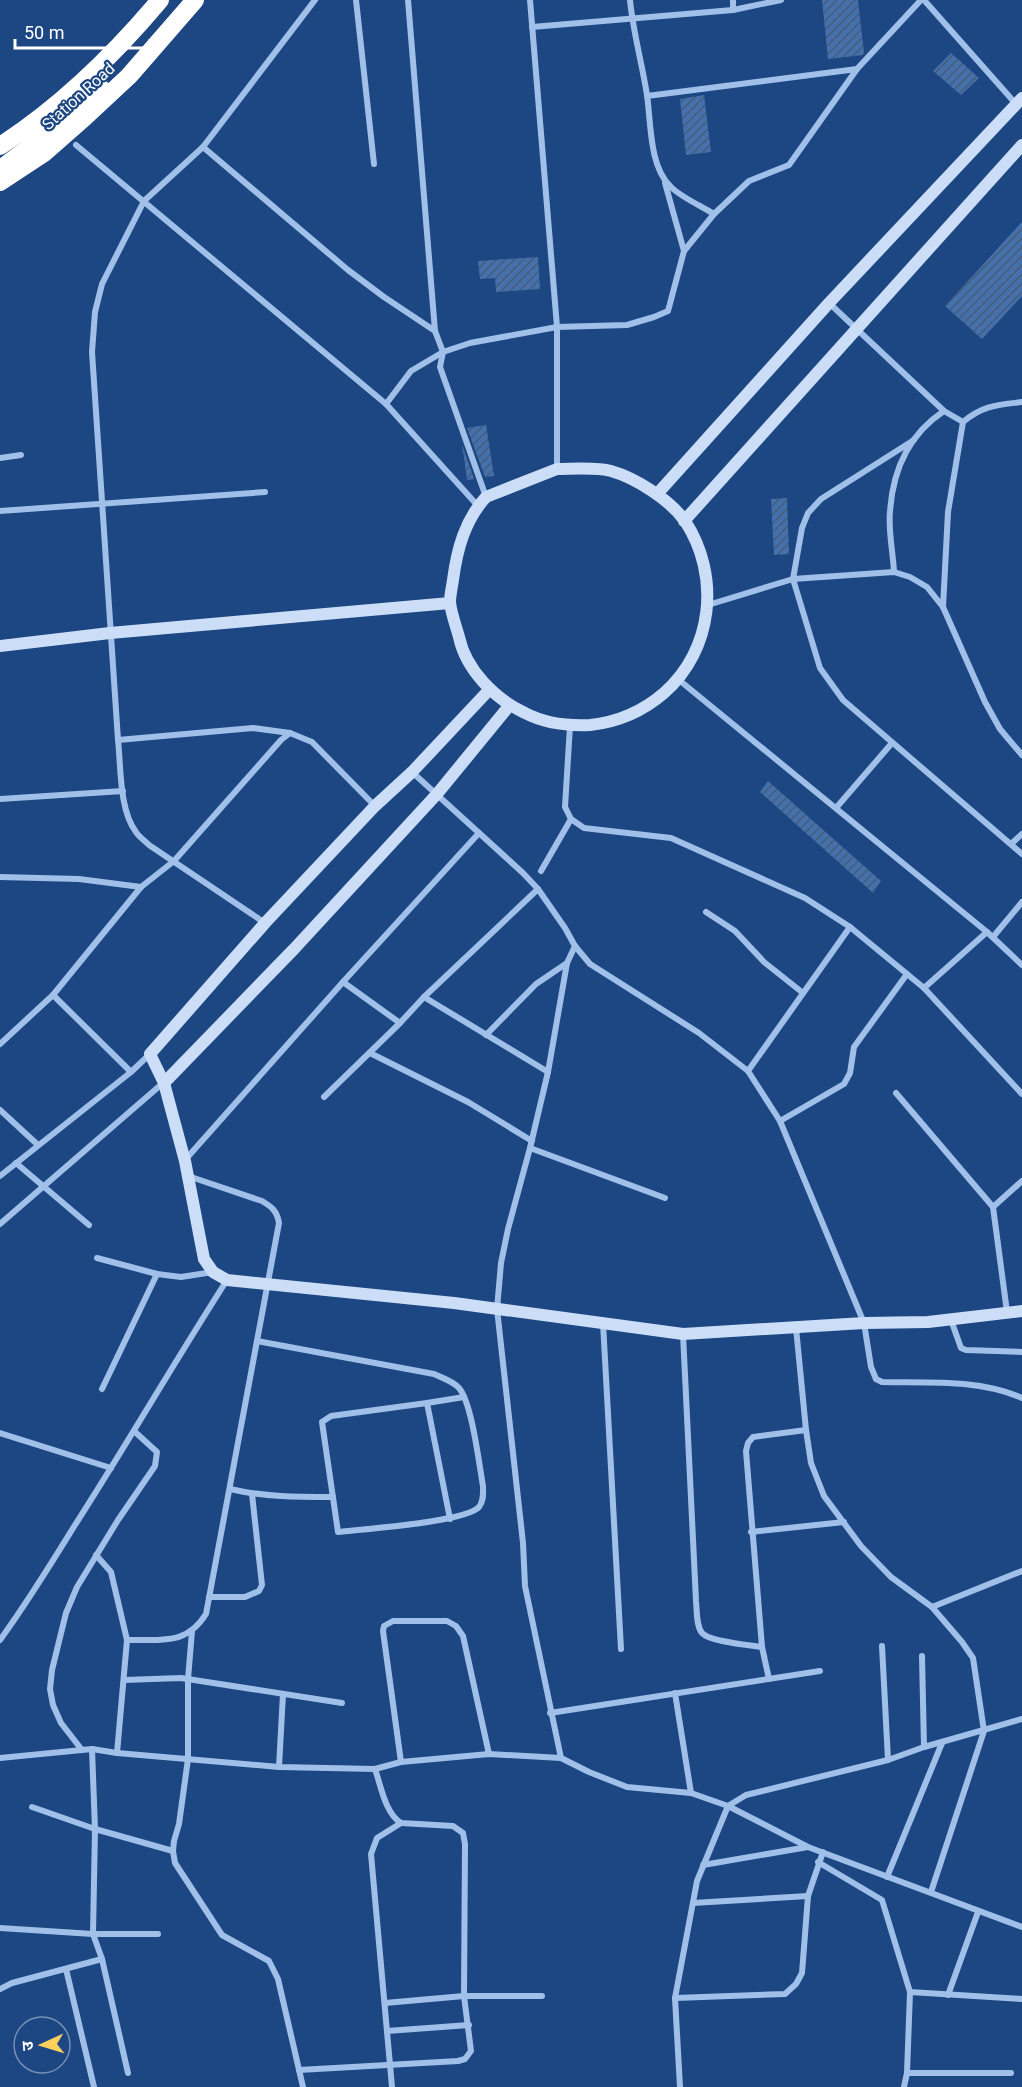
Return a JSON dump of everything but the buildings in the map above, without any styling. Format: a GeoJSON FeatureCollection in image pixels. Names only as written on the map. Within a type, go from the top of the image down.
{"type":"FeatureCollection","features":[{"type":"Feature","properties":{"kind":"highway","name":"Station Road"},"geometry":{"type":"LineString","coordinates":[[0,146],[26,129],[74,90],[123,44],[160,0]]}},
{"type":"Feature","properties":{"kind":"highway","name":"Station Road"},"geometry":{"type":"LineString","coordinates":[[0,182],[44,153],[129,76],[195,0]]}},
{"type":"Feature","properties":{"kind":"highway"},"geometry":{"type":"LineString","coordinates":[[0,169],[35,143],[131,54],[146,17]]}},
{"type":"Feature","properties":{"kind":"highway"},"geometry":{"type":"LineString","coordinates":[[0,157],[43,126],[131,54],[165,35]]}},
{"type":"Feature","properties":{"kind":"street"},"geometry":{"type":"LineString","coordinates":[[265,923],[149,845],[135,831],[129,817],[123,791],[118,740],[92,352],[95,312],[102,284],[144,201],[203,147],[315,0]]}},
{"type":"Feature","properties":{"kind":"street"},"geometry":{"type":"LineString","coordinates":[[356,0],[374,164]]}},
{"type":"Feature","properties":{"kind":"street"},"geometry":{"type":"LineString","coordinates":[[408,0],[435,331],[443,352],[440,367],[482,501]]}},
{"type":"Feature","properties":{"kind":"street"},"geometry":{"type":"LineString","coordinates":[[530,0],[557,327],[557,469]]}},
{"type":"Feature","properties":{"kind":"street"},"geometry":{"type":"LineString","coordinates":[[630,0],[647,96],[649,128],[658,166],[670,187],[714,214]]}},
{"type":"Feature","properties":{"kind":"street"},"geometry":{"type":"LineString","coordinates":[[733,0],[733,10]]}},
{"type":"Feature","properties":{"kind":"street"},"geometry":{"type":"LineString","coordinates":[[532,27],[733,10],[781,0]]}},
{"type":"Feature","properties":{"kind":"street"},"geometry":{"type":"LineString","coordinates":[[386,404],[411,370],[443,352],[470,344],[557,327],[627,325],[668,311],[684,251],[714,214],[749,181],[789,165],[857,69],[922,0],[1019,101],[829,303],[658,493]]}},
{"type":"Feature","properties":{"kind":"street"},"geometry":{"type":"LineString","coordinates":[[647,96],[857,69]]}},
{"type":"Feature","properties":{"kind":"street"},"geometry":{"type":"LineString","coordinates":[[76,145],[386,404],[482,501]]}},
{"type":"Feature","properties":{"kind":"street"},"geometry":{"type":"LineString","coordinates":[[684,521],[1022,145]]}},
{"type":"Feature","properties":{"kind":"street"},"geometry":{"type":"LineString","coordinates":[[203,147],[348,270],[435,331]]}},
{"type":"Feature","properties":{"kind":"street"},"geometry":{"type":"LineString","coordinates":[[662,173],[684,251]]}},
{"type":"Feature","properties":{"kind":"street"},"geometry":{"type":"LineString","coordinates":[[829,303],[944,411],[963,422]]}},
{"type":"Feature","properties":{"kind":"street"},"geometry":{"type":"LineString","coordinates":[[944,607],[948,512],[963,422],[976,411],[992,406],[1022,402]]}},
{"type":"Feature","properties":{"kind":"street"},"geometry":{"type":"LineString","coordinates":[[894,572],[890,513],[892,495],[903,457],[926,423],[944,411]]}},
{"type":"Feature","properties":{"kind":"street"},"geometry":{"type":"LineString","coordinates":[[914,440],[821,499],[808,513],[802,528],[793,579],[820,668],[843,700],[1022,854]]}},
{"type":"Feature","properties":{"kind":"street"},"geometry":{"type":"LineString","coordinates":[[0,458],[21,455]]}},
{"type":"Feature","properties":{"kind":"street"},"geometry":{"type":"LineString","coordinates":[[557,469],[610,470],[658,493],[684,521],[704,561],[708,605],[704,632],[694,657],[679,680],[648,707],[611,723],[570,726],[538,720],[509,706],[489,690],[462,650],[450,603],[456,559],[463,534],[482,501],[557,469]]}},
{"type":"Feature","properties":{"kind":"street"},"geometry":{"type":"LineString","coordinates":[[0,511],[265,492]]}},
{"type":"Feature","properties":{"kind":"street"},"geometry":{"type":"LineString","coordinates":[[708,605],[793,579],[894,572],[910,577],[927,587],[944,607],[985,702],[1000,729],[1022,755]]}},
{"type":"Feature","properties":{"kind":"street"},"geometry":{"type":"LineString","coordinates":[[0,646],[110,633],[450,603]]}},
{"type":"Feature","properties":{"kind":"street"},"geometry":{"type":"LineString","coordinates":[[679,680],[987,932],[1022,965]]}},
{"type":"Feature","properties":{"kind":"street"},"geometry":{"type":"LineString","coordinates":[[0,1176],[131,1072],[150,1054],[265,923],[489,690]]}},
{"type":"Feature","properties":{"kind":"street"},"geometry":{"type":"LineString","coordinates":[[0,1224],[164,1083],[294,949],[437,794],[509,706]]}},
{"type":"Feature","properties":{"kind":"street"},"geometry":{"type":"LineString","coordinates":[[570,726],[566,807],[571,819],[584,828],[671,838],[805,898],[850,927],[924,988],[1022,1094]]}},
{"type":"Feature","properties":{"kind":"street"},"geometry":{"type":"LineString","coordinates":[[118,740],[253,728],[290,733],[312,742],[375,806]]}},
{"type":"Feature","properties":{"kind":"street"},"geometry":{"type":"LineString","coordinates":[[0,1044],[53,995],[141,887],[174,861],[281,740],[290,733]]}},
{"type":"Feature","properties":{"kind":"street"},"geometry":{"type":"LineString","coordinates":[[836,808],[892,742]]}},
{"type":"Feature","properties":{"kind":"street"},"geometry":{"type":"LineString","coordinates":[[412,772],[538,889],[575,946],[590,964],[699,1033],[748,1071],[780,1121],[864,1323],[871,1367],[876,1379],[882,1382],[968,1384],[988,1387],[1022,1398]]}},
{"type":"Feature","properties":{"kind":"street"},"geometry":{"type":"LineString","coordinates":[[0,799],[123,791]]}},
{"type":"Feature","properties":{"kind":"street"},"geometry":{"type":"LineString","coordinates":[[541,871],[571,819]]}},
{"type":"Feature","properties":{"kind":"street"},"geometry":{"type":"LineString","coordinates":[[185,1161],[343,982],[479,833]]}},
{"type":"Feature","properties":{"kind":"street"},"geometry":{"type":"LineString","coordinates":[[1011,844],[1022,834]]}},
{"type":"Feature","properties":{"kind":"street"},"geometry":{"type":"LineString","coordinates":[[0,877],[79,879],[141,887]]}},
{"type":"Feature","properties":{"kind":"street"},"geometry":{"type":"LineString","coordinates":[[324,1097],[424,997],[538,889]]}},
{"type":"Feature","properties":{"kind":"street"},"geometry":{"type":"LineString","coordinates":[[993,937],[1022,902]]}},
{"type":"Feature","properties":{"kind":"street"},"geometry":{"type":"LineString","coordinates":[[706,912],[735,931],[764,962],[803,993]]}},
{"type":"Feature","properties":{"kind":"street"},"geometry":{"type":"LineString","coordinates":[[748,1071],[850,927]]}},
{"type":"Feature","properties":{"kind":"street"},"geometry":{"type":"LineString","coordinates":[[924,988],[987,932]]}},
{"type":"Feature","properties":{"kind":"street"},"geometry":{"type":"LineString","coordinates":[[561,1758],[525,1586],[523,1543],[496,1308],[501,1263],[508,1229],[548,1071],[567,963],[575,946]]}},
{"type":"Feature","properties":{"kind":"street"},"geometry":{"type":"LineString","coordinates":[[486,1035],[536,984],[567,963]]}},
{"type":"Feature","properties":{"kind":"street"},"geometry":{"type":"LineString","coordinates":[[780,1121],[844,1084],[850,1073],[854,1047],[907,974]]}},
{"type":"Feature","properties":{"kind":"street"},"geometry":{"type":"LineString","coordinates":[[343,982],[400,1023]]}},
{"type":"Feature","properties":{"kind":"street"},"geometry":{"type":"LineString","coordinates":[[53,995],[131,1072]]}},
{"type":"Feature","properties":{"kind":"street"},"geometry":{"type":"LineString","coordinates":[[424,997],[548,1071]]}},
{"type":"Feature","properties":{"kind":"street"},"geometry":{"type":"LineString","coordinates":[[370,1053],[468,1102],[531,1144],[665,1198]]}},
{"type":"Feature","properties":{"kind":"street"},"geometry":{"type":"LineString","coordinates":[[150,1054],[164,1083],[185,1161],[204,1259],[213,1272],[227,1280],[496,1308],[683,1334],[951,1320],[1022,1311]]}},
{"type":"Feature","properties":{"kind":"street"},"geometry":{"type":"LineString","coordinates":[[896,1093],[993,1207],[1007,1313]]}},
{"type":"Feature","properties":{"kind":"street"},"geometry":{"type":"LineString","coordinates":[[0,1110],[38,1145]]}},
{"type":"Feature","properties":{"kind":"street"},"geometry":{"type":"LineString","coordinates":[[16,1162],[88,1225]]}},
{"type":"Feature","properties":{"kind":"street"},"geometry":{"type":"LineString","coordinates":[[127,1640],[181,1638],[198,1628],[207,1614],[279,1223],[272,1207],[262,1201],[188,1176]]}},
{"type":"Feature","properties":{"kind":"street"},"geometry":{"type":"LineString","coordinates":[[993,1207],[1022,1181]]}},
{"type":"Feature","properties":{"kind":"street"},"geometry":{"type":"LineString","coordinates":[[97,1258],[157,1274],[182,1277],[213,1272]]}},
{"type":"Feature","properties":{"kind":"street"},"geometry":{"type":"LineString","coordinates":[[102,1389],[157,1274]]}},
{"type":"Feature","properties":{"kind":"street"},"geometry":{"type":"LineString","coordinates":[[0,1640],[20,1613],[227,1280]]}},
{"type":"Feature","properties":{"kind":"street"},"geometry":{"type":"LineString","coordinates":[[951,1320],[961,1348],[1022,1352]]}},
{"type":"Feature","properties":{"kind":"street"},"geometry":{"type":"LineString","coordinates":[[603,1323],[621,1649]]}},
{"type":"Feature","properties":{"kind":"street"},"geometry":{"type":"LineString","coordinates":[[796,1328],[811,1462],[824,1496],[861,1546],[891,1577],[932,1607],[973,1658],[984,1731],[931,1892]]}},
{"type":"Feature","properties":{"kind":"street"},"geometry":{"type":"LineString","coordinates":[[683,1334],[699,1624],[702,1633],[711,1638],[762,1647]]}},
{"type":"Feature","properties":{"kind":"street"},"geometry":{"type":"LineString","coordinates":[[257,1341],[434,1374],[459,1388],[464,1397],[484,1496],[480,1506],[473,1512],[450,1518],[338,1532],[322,1422],[331,1416],[464,1397]]}},
{"type":"Feature","properties":{"kind":"street"},"geometry":{"type":"LineString","coordinates":[[427,1403],[450,1518]]}},
{"type":"Feature","properties":{"kind":"street"},"geometry":{"type":"LineString","coordinates":[[770,1679],[762,1647],[746,1451],[753,1437],[806,1430]]}},
{"type":"Feature","properties":{"kind":"street"},"geometry":{"type":"LineString","coordinates":[[82,1750],[61,1723],[53,1705],[50,1689],[52,1670],[66,1613],[77,1587],[155,1466],[157,1452],[134,1431]]}},
{"type":"Feature","properties":{"kind":"street"},"geometry":{"type":"LineString","coordinates":[[0,1433],[111,1468]]}},
{"type":"Feature","properties":{"kind":"street"},"geometry":{"type":"LineString","coordinates":[[230,1489],[283,1497],[333,1497]]}},
{"type":"Feature","properties":{"kind":"street"},"geometry":{"type":"LineString","coordinates":[[210,1597],[245,1597],[259,1591],[262,1585],[252,1494]]}},
{"type":"Feature","properties":{"kind":"street"},"geometry":{"type":"LineString","coordinates":[[751,1532],[844,1522]]}},
{"type":"Feature","properties":{"kind":"street"},"geometry":{"type":"LineString","coordinates":[[96,1555],[111,1572],[127,1640],[117,1753]]}},
{"type":"Feature","properties":{"kind":"street"},"geometry":{"type":"LineString","coordinates":[[932,1607],[1022,1570]]}},
{"type":"Feature","properties":{"kind":"street"},"geometry":{"type":"LineString","coordinates":[[401,1762],[382,1631],[384,1626],[393,1621],[447,1622],[456,1626],[463,1636],[489,1754]]}},
{"type":"Feature","properties":{"kind":"street"},"geometry":{"type":"LineString","coordinates":[[192,1631],[188,1679],[188,1759],[173,1851],[175,1863],[222,1935],[269,1961],[278,1979],[303,2087]]}},
{"type":"Feature","properties":{"kind":"street"},"geometry":{"type":"LineString","coordinates":[[882,1646],[888,1760]]}},
{"type":"Feature","properties":{"kind":"street"},"geometry":{"type":"LineString","coordinates":[[922,1656],[924,1748]]}},
{"type":"Feature","properties":{"kind":"street"},"geometry":{"type":"LineString","coordinates":[[550,1713],[820,1671]]}},
{"type":"Feature","properties":{"kind":"street"},"geometry":{"type":"LineString","coordinates":[[124,1680],[188,1679],[342,1703]]}},
{"type":"Feature","properties":{"kind":"street"},"geometry":{"type":"LineString","coordinates":[[675,1693],[691,1793]]}},
{"type":"Feature","properties":{"kind":"street"},"geometry":{"type":"LineString","coordinates":[[279,1767],[283,1694]]}},
{"type":"Feature","properties":{"kind":"street"},"geometry":{"type":"LineString","coordinates":[[680,2087],[675,1998],[697,1881],[728,1806],[746,1795],[888,1760],[1022,1719]]}},
{"type":"Feature","properties":{"kind":"street"},"geometry":{"type":"LineString","coordinates":[[887,1877],[942,1743]]}},
{"type":"Feature","properties":{"kind":"street"},"geometry":{"type":"LineString","coordinates":[[92,1749],[95,1829],[93,1934],[102,1959],[128,2073]]}},
{"type":"Feature","properties":{"kind":"street"},"geometry":{"type":"LineString","coordinates":[[0,1758],[92,1749],[279,1767],[375,1768],[401,1762],[489,1754],[561,1758],[627,1787],[691,1793],[728,1806],[808,1847],[1022,1927]]}},
{"type":"Feature","properties":{"kind":"street"},"geometry":{"type":"LineString","coordinates":[[299,2070],[458,2061],[465,2059],[471,2050],[464,1996],[465,1844],[462,1833],[453,1826],[401,1822],[395,1819],[375,1768]]}},
{"type":"Feature","properties":{"kind":"street"},"geometry":{"type":"LineString","coordinates":[[32,1807],[95,1829],[173,1851]]}},
{"type":"Feature","properties":{"kind":"street"},"geometry":{"type":"LineString","coordinates":[[392,2087],[371,1854],[377,1838],[401,1822]]}},
{"type":"Feature","properties":{"kind":"street"},"geometry":{"type":"LineString","coordinates":[[703,1865],[808,1847]]}},
{"type":"Feature","properties":{"kind":"street"},"geometry":{"type":"LineString","coordinates":[[675,1998],[785,1994],[796,1984],[802,1973],[808,1896],[823,1851]]}},
{"type":"Feature","properties":{"kind":"street"},"geometry":{"type":"LineString","coordinates":[[818,1862],[882,1900],[910,1992],[907,2073],[904,2087]]}},
{"type":"Feature","properties":{"kind":"street"},"geometry":{"type":"LineString","coordinates":[[693,1903],[808,1896]]}},
{"type":"Feature","properties":{"kind":"street"},"geometry":{"type":"LineString","coordinates":[[948,1995],[978,1912]]}},
{"type":"Feature","properties":{"kind":"street"},"geometry":{"type":"LineString","coordinates":[[0,1928],[93,1934],[158,1934]]}},
{"type":"Feature","properties":{"kind":"street"},"geometry":{"type":"LineString","coordinates":[[0,1989],[12,1983],[102,1959]]}},
{"type":"Feature","properties":{"kind":"street"},"geometry":{"type":"LineString","coordinates":[[66,1969],[94,2087]]}},
{"type":"Feature","properties":{"kind":"street"},"geometry":{"type":"LineString","coordinates":[[910,1992],[1022,1999]]}},
{"type":"Feature","properties":{"kind":"street"},"geometry":{"type":"LineString","coordinates":[[386,2003],[464,1996],[542,1996]]}},
{"type":"Feature","properties":{"kind":"street"},"geometry":{"type":"LineString","coordinates":[[387,2031],[469,2025]]}},
{"type":"Feature","properties":{"kind":"street"},"geometry":{"type":"LineString","coordinates":[[907,2073],[1011,2073]]}}]}
